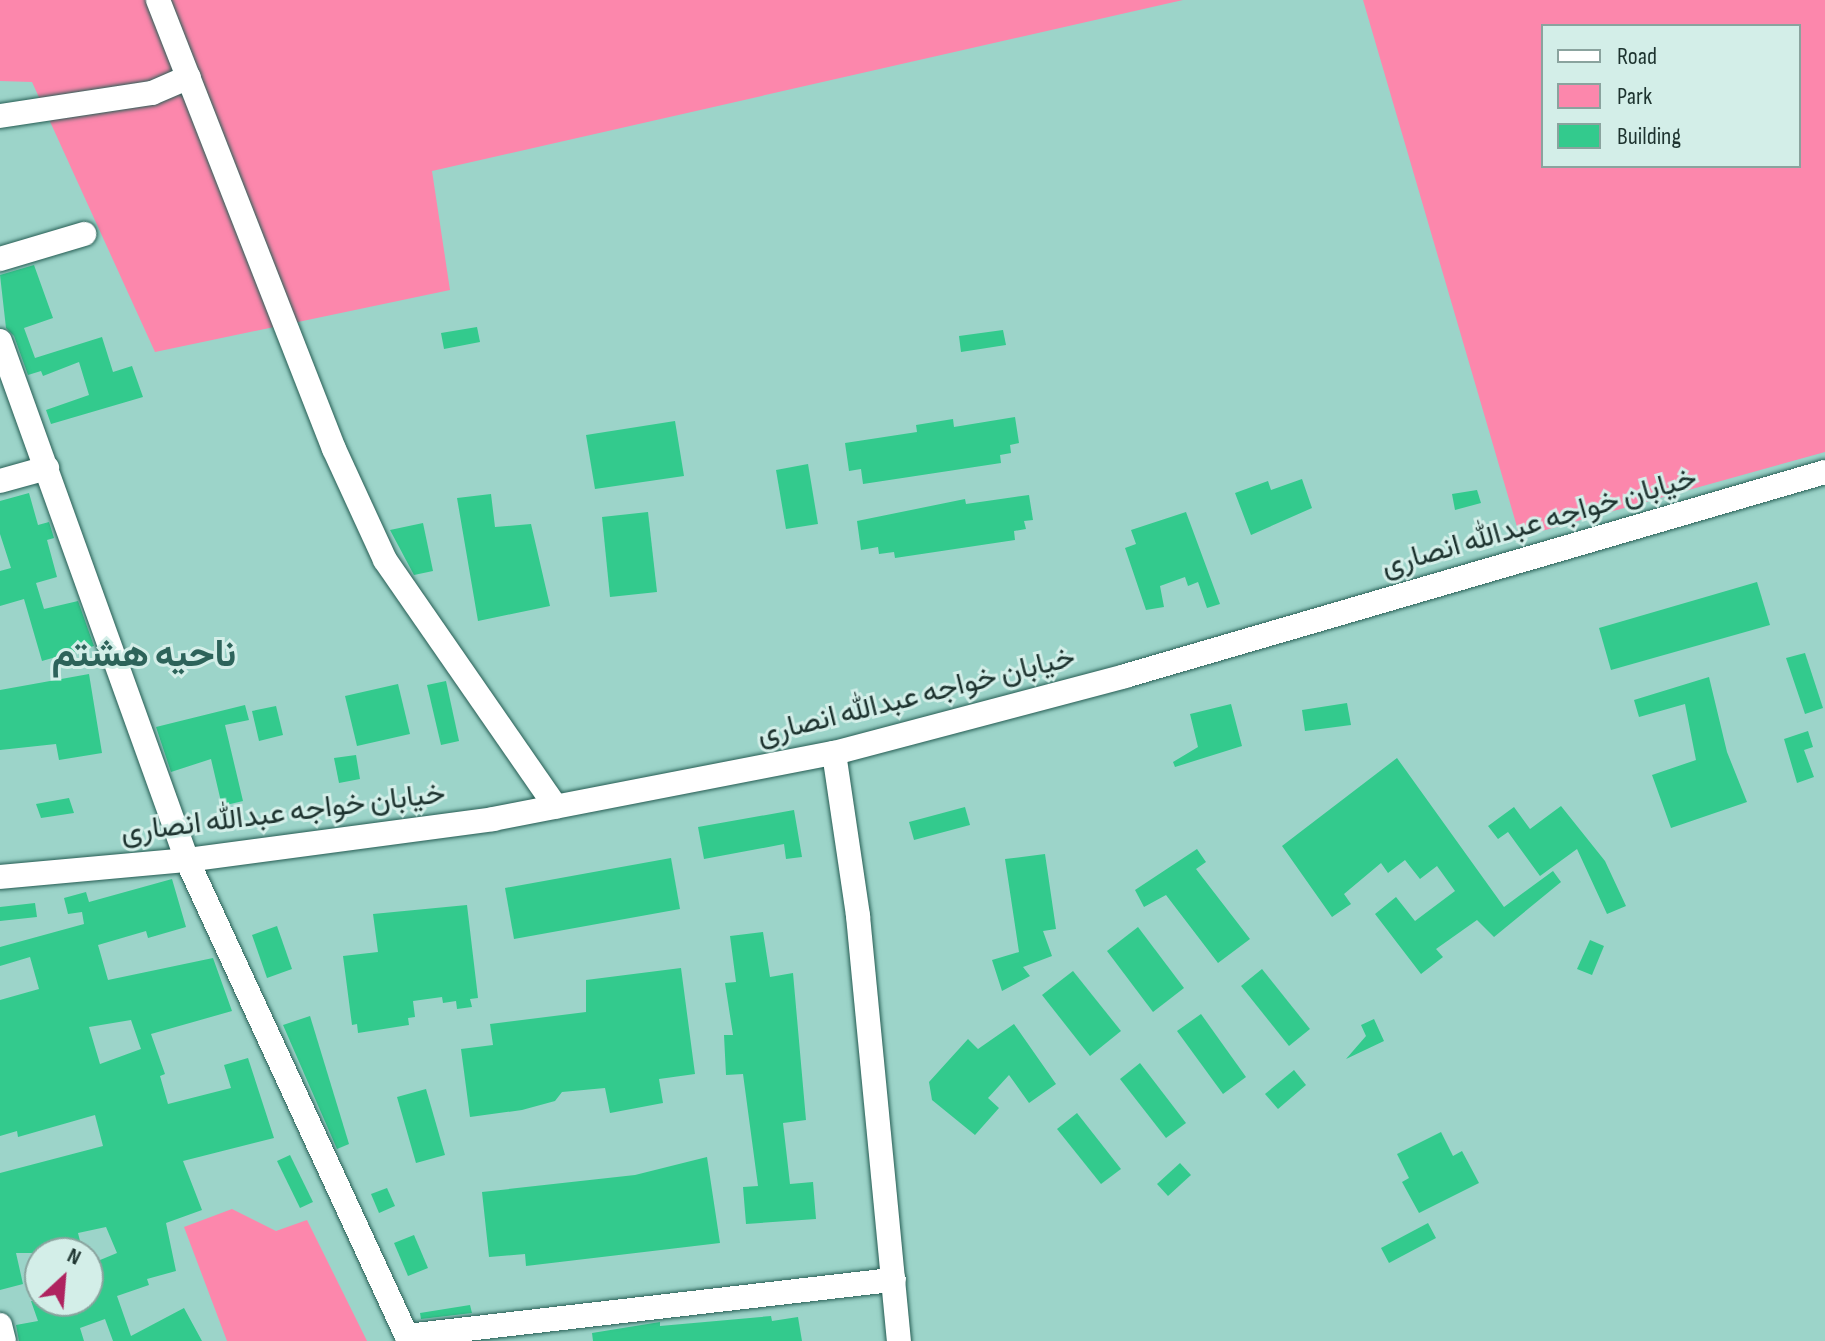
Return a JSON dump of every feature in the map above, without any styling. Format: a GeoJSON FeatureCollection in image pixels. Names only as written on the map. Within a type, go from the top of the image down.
{"type":"FeatureCollection","features":[{"type":"Feature","properties":{"kind":"street"},"geometry":{"type":"LineString","coordinates":[[158,0],[334,449],[385,560],[556,807]]}},
{"type":"Feature","properties":{"kind":"street"},"geometry":{"type":"LineString","coordinates":[[0,116],[152,93],[189,77]]}},
{"type":"Feature","properties":{"kind":"street"},"geometry":{"type":"LineString","coordinates":[[0,259],[84,234]]}},
{"type":"Feature","properties":{"kind":"street"},"geometry":{"type":"LineString","coordinates":[[0,341],[187,860],[408,1339],[894,1280]]}},
{"type":"Feature","properties":{"kind":"street"},"geometry":{"type":"LineString","coordinates":[[0,481],[47,468]]}},
{"type":"Feature","properties":{"kind":"street","name":"خیابان خواجه عبدالله انصاری"},"geometry":{"type":"LineString","coordinates":[[0,877],[187,860],[556,807],[834,753],[1110,680],[1825,472]]}},
{"type":"Feature","properties":{"kind":"street"},"geometry":{"type":"LineString","coordinates":[[834,753],[858,916],[899,1341]]}},
{"type":"Feature","properties":{"kind":"street"},"geometry":{"type":"LineString","coordinates":[[0,1325],[4,1341]]}},
{"type":"Feature","properties":{"kind":"green space"},"geometry":{"type":"Polygon","coordinates":[[[0,0],[1183,0],[432,171],[450,290],[155,352],[32,82],[0,81],[0,0]]]}},
{"type":"Feature","properties":{"kind":"green space"},"geometry":{"type":"Polygon","coordinates":[[[1363,0],[1825,0],[1825,452],[1520,537],[1363,0]]]}},
{"type":"Feature","properties":{"kind":"green space"},"geometry":{"type":"Polygon","coordinates":[[[232,1209],[276,1231],[307,1220],[367,1341],[227,1341],[184,1227],[232,1209]]]}},
{"type":"Feature","properties":{"kind":"building"},"geometry":{"type":"Polygon","coordinates":[[[34,265],[53,318],[24,328],[35,358],[102,337],[113,372],[132,366],[143,397],[51,424],[46,410],[89,395],[79,362],[43,376],[41,371],[28,375],[14,336],[6,328],[0,275],[34,265]]]}},
{"type":"Feature","properties":{"kind":"building"},"geometry":{"type":"Polygon","coordinates":[[[477,327],[480,342],[444,349],[441,333],[477,327]]]}},
{"type":"Feature","properties":{"kind":"building"},"geometry":{"type":"Polygon","coordinates":[[[1003,330],[1006,345],[961,352],[959,336],[1003,330]]]}},
{"type":"Feature","properties":{"kind":"building"},"geometry":{"type":"Polygon","coordinates":[[[1015,417],[1019,443],[1010,445],[1011,453],[1000,455],[1001,463],[863,484],[861,469],[849,471],[845,443],[917,432],[916,425],[953,419],[954,427],[1015,417]]]}},
{"type":"Feature","properties":{"kind":"building"},"geometry":{"type":"Polygon","coordinates":[[[675,421],[684,476],[595,489],[586,435],[675,421]]]}},
{"type":"Feature","properties":{"kind":"building"},"geometry":{"type":"Polygon","coordinates":[[[808,464],[818,524],[786,529],[776,470],[808,464]]]}},
{"type":"Feature","properties":{"kind":"building"},"geometry":{"type":"Polygon","coordinates":[[[1302,479],[1312,508],[1251,535],[1235,493],[1268,481],[1271,490],[1302,479]]]}},
{"type":"Feature","properties":{"kind":"building"},"geometry":{"type":"Polygon","coordinates":[[[1477,490],[1481,503],[1455,510],[1452,494],[1477,490]]]}},
{"type":"Feature","properties":{"kind":"building"},"geometry":{"type":"Polygon","coordinates":[[[29,493],[38,525],[49,522],[54,538],[47,540],[57,577],[36,583],[44,609],[78,601],[94,646],[42,661],[24,599],[0,606],[0,571],[11,568],[0,534],[0,501],[29,493]]]}},
{"type":"Feature","properties":{"kind":"building"},"geometry":{"type":"Polygon","coordinates":[[[491,494],[495,527],[531,524],[550,606],[478,621],[457,498],[491,494]]]}},
{"type":"Feature","properties":{"kind":"building"},"geometry":{"type":"Polygon","coordinates":[[[1029,495],[1033,520],[1024,521],[1026,529],[1014,531],[1015,540],[895,558],[894,552],[879,554],[878,547],[861,550],[857,521],[965,499],[966,504],[1029,495]]]}},
{"type":"Feature","properties":{"kind":"building"},"geometry":{"type":"Polygon","coordinates":[[[648,512],[657,592],[610,597],[602,517],[648,512]]]}},
{"type":"Feature","properties":{"kind":"building"},"geometry":{"type":"Polygon","coordinates":[[[1186,512],[1220,604],[1207,608],[1198,582],[1188,586],[1185,577],[1160,586],[1164,607],[1146,610],[1125,548],[1136,544],[1131,530],[1186,512]]]}},
{"type":"Feature","properties":{"kind":"building"},"geometry":{"type":"Polygon","coordinates":[[[423,523],[433,571],[414,575],[390,530],[423,523]]]}},
{"type":"Feature","properties":{"kind":"building"},"geometry":{"type":"Polygon","coordinates":[[[1757,582],[1770,625],[1611,670],[1599,628],[1757,582]]]}},
{"type":"Feature","properties":{"kind":"building"},"geometry":{"type":"Polygon","coordinates":[[[1805,653],[1823,708],[1805,714],[1786,658],[1805,653]]]}},
{"type":"Feature","properties":{"kind":"building"},"geometry":{"type":"Polygon","coordinates":[[[89,674],[102,753],[59,760],[56,744],[0,750],[0,690],[89,674]]]}},
{"type":"Feature","properties":{"kind":"building"},"geometry":{"type":"Polygon","coordinates":[[[1709,677],[1727,752],[1747,802],[1671,828],[1652,775],[1696,760],[1685,704],[1639,717],[1634,700],[1709,677]]]}},
{"type":"Feature","properties":{"kind":"building"},"geometry":{"type":"Polygon","coordinates":[[[446,681],[459,741],[441,745],[427,685],[446,681]]]}},
{"type":"Feature","properties":{"kind":"building"},"geometry":{"type":"Polygon","coordinates":[[[398,684],[410,734],[357,746],[345,696],[398,684]]]}},
{"type":"Feature","properties":{"kind":"building"},"geometry":{"type":"Polygon","coordinates":[[[1347,703],[1351,725],[1305,731],[1302,710],[1347,703]]]}},
{"type":"Feature","properties":{"kind":"building"},"geometry":{"type":"Polygon","coordinates":[[[1231,704],[1242,746],[1175,767],[1173,762],[1198,747],[1190,714],[1231,704]]]}},
{"type":"Feature","properties":{"kind":"building"},"geometry":{"type":"Polygon","coordinates":[[[245,705],[249,720],[225,725],[243,801],[222,806],[211,759],[171,772],[156,727],[245,705]]]}},
{"type":"Feature","properties":{"kind":"building"},"geometry":{"type":"Polygon","coordinates":[[[276,706],[283,735],[259,741],[252,711],[276,706]]]}},
{"type":"Feature","properties":{"kind":"building"},"geometry":{"type":"Polygon","coordinates":[[[1808,731],[1813,747],[1804,750],[1814,777],[1797,783],[1784,739],[1808,731]]]}},
{"type":"Feature","properties":{"kind":"building"},"geometry":{"type":"Polygon","coordinates":[[[356,755],[360,779],[339,783],[334,758],[356,755]]]}},
{"type":"Feature","properties":{"kind":"building"},"geometry":{"type":"Polygon","coordinates":[[[1397,758],[1504,907],[1553,871],[1561,882],[1494,937],[1477,920],[1436,949],[1443,957],[1421,974],[1375,914],[1396,897],[1415,921],[1455,891],[1437,866],[1420,879],[1405,860],[1388,873],[1381,863],[1344,894],[1351,904],[1332,917],[1282,846],[1397,758]]]}},
{"type":"Feature","properties":{"kind":"building"},"geometry":{"type":"Polygon","coordinates":[[[69,798],[74,813],[41,818],[36,804],[69,798]]]}},
{"type":"Feature","properties":{"kind":"building"},"geometry":{"type":"Polygon","coordinates":[[[1561,806],[1605,861],[1626,906],[1607,914],[1577,849],[1540,876],[1508,832],[1498,839],[1488,826],[1514,807],[1530,829],[1561,806]]]}},
{"type":"Feature","properties":{"kind":"building"},"geometry":{"type":"Polygon","coordinates":[[[965,807],[970,825],[914,840],[909,822],[965,807]]]}},
{"type":"Feature","properties":{"kind":"building"},"geometry":{"type":"Polygon","coordinates":[[[794,810],[802,857],[786,859],[784,844],[704,859],[698,827],[794,810]]]}},
{"type":"Feature","properties":{"kind":"building"},"geometry":{"type":"Polygon","coordinates":[[[1197,849],[1206,862],[1196,869],[1250,939],[1218,963],[1166,895],[1144,907],[1135,890],[1197,849]]]}},
{"type":"Feature","properties":{"kind":"building"},"geometry":{"type":"Polygon","coordinates":[[[1045,854],[1056,929],[1043,931],[1052,956],[1023,967],[1030,976],[1002,991],[992,960],[1019,952],[1005,859],[1045,854]]]}},
{"type":"Feature","properties":{"kind":"building"},"geometry":{"type":"Polygon","coordinates":[[[671,858],[680,909],[514,939],[505,888],[671,858]]]}},
{"type":"Feature","properties":{"kind":"building"},"geometry":{"type":"Polygon","coordinates":[[[172,879],[186,927],[148,938],[146,931],[98,945],[108,980],[213,958],[232,1011],[151,1034],[165,1074],[160,1076],[168,1104],[231,1088],[224,1065],[248,1058],[274,1138],[183,1161],[202,1210],[166,1223],[176,1271],[147,1279],[149,1285],[117,1296],[131,1336],[184,1308],[202,1341],[113,1341],[105,1319],[80,1328],[84,1341],[19,1341],[16,1325],[38,1321],[37,1317],[104,1317],[104,1258],[117,1253],[106,1227],[78,1233],[79,1237],[24,1237],[24,1253],[16,1253],[23,1284],[0,1290],[0,1173],[103,1146],[95,1115],[18,1137],[17,1131],[0,1136],[0,1000],[39,989],[30,957],[0,966],[0,947],[84,924],[82,912],[68,914],[64,898],[86,892],[89,902],[172,879]],[[131,1020],[89,1027],[100,1064],[141,1049],[131,1020]]]}},
{"type":"Feature","properties":{"kind":"building"},"geometry":{"type":"Polygon","coordinates":[[[35,903],[37,917],[0,921],[0,907],[35,903]]]}},
{"type":"Feature","properties":{"kind":"building"},"geometry":{"type":"Polygon","coordinates":[[[467,905],[478,998],[470,999],[472,1007],[457,1009],[456,1001],[443,1003],[442,997],[413,1001],[415,1017],[408,1018],[409,1025],[358,1033],[357,1024],[352,1025],[343,956],[378,952],[373,914],[467,905]]]}},
{"type":"Feature","properties":{"kind":"building"},"geometry":{"type":"Polygon","coordinates":[[[277,926],[292,969],[267,978],[252,935],[277,926]]]}},
{"type":"Feature","properties":{"kind":"building"},"geometry":{"type":"Polygon","coordinates":[[[1138,927],[1184,988],[1153,1012],[1107,951],[1138,927]]]}},
{"type":"Feature","properties":{"kind":"building"},"geometry":{"type":"Polygon","coordinates":[[[763,932],[770,977],[793,973],[806,1120],[783,1123],[790,1184],[813,1182],[816,1219],[746,1224],[743,1187],[758,1186],[743,1074],[726,1075],[724,1035],[733,1035],[725,983],[736,982],[730,936],[763,932]]]}},
{"type":"Feature","properties":{"kind":"building"},"geometry":{"type":"Polygon","coordinates":[[[1590,940],[1604,946],[1592,975],[1577,969],[1590,940]]]}},
{"type":"Feature","properties":{"kind":"building"},"geometry":{"type":"Polygon","coordinates":[[[681,968],[695,1074],[659,1079],[663,1103],[610,1113],[605,1088],[562,1092],[555,1101],[522,1110],[470,1117],[461,1049],[493,1045],[490,1024],[586,1012],[586,980],[681,968]]]}},
{"type":"Feature","properties":{"kind":"building"},"geometry":{"type":"Polygon","coordinates":[[[1262,969],[1310,1029],[1289,1046],[1241,986],[1262,969]]]}},
{"type":"Feature","properties":{"kind":"building"},"geometry":{"type":"Polygon","coordinates":[[[1073,971],[1121,1031],[1090,1056],[1042,995],[1073,971]]]}},
{"type":"Feature","properties":{"kind":"building"},"geometry":{"type":"Polygon","coordinates":[[[1201,1014],[1246,1077],[1223,1094],[1177,1031],[1201,1014]]]}},
{"type":"Feature","properties":{"kind":"building"},"geometry":{"type":"Polygon","coordinates":[[[310,1016],[349,1144],[337,1149],[283,1025],[310,1016]]]}},
{"type":"Feature","properties":{"kind":"building"},"geometry":{"type":"Polygon","coordinates":[[[1374,1019],[1384,1041],[1346,1059],[1366,1036],[1361,1025],[1374,1019]]]}},
{"type":"Feature","properties":{"kind":"building"},"geometry":{"type":"Polygon","coordinates":[[[1014,1024],[1056,1084],[1029,1103],[1009,1075],[988,1098],[999,1108],[975,1135],[932,1100],[929,1082],[968,1039],[978,1049],[1014,1024]]]}},
{"type":"Feature","properties":{"kind":"building"},"geometry":{"type":"Polygon","coordinates":[[[1140,1063],[1186,1123],[1166,1138],[1120,1079],[1140,1063]]]}},
{"type":"Feature","properties":{"kind":"building"},"geometry":{"type":"Polygon","coordinates":[[[1294,1070],[1306,1085],[1278,1109],[1265,1094],[1294,1070]]]}},
{"type":"Feature","properties":{"kind":"building"},"geometry":{"type":"Polygon","coordinates":[[[426,1089],[445,1155],[416,1163],[397,1097],[426,1089]]]}},
{"type":"Feature","properties":{"kind":"building"},"geometry":{"type":"Polygon","coordinates":[[[1077,1113],[1121,1169],[1101,1184],[1057,1129],[1077,1113]]]}},
{"type":"Feature","properties":{"kind":"building"},"geometry":{"type":"Polygon","coordinates":[[[1441,1132],[1453,1156],[1462,1151],[1479,1183],[1419,1213],[1402,1182],[1409,1178],[1397,1154],[1441,1132]]]}},
{"type":"Feature","properties":{"kind":"building"},"geometry":{"type":"Polygon","coordinates":[[[290,1155],[313,1202],[300,1208],[277,1161],[290,1155]]]}},
{"type":"Feature","properties":{"kind":"building"},"geometry":{"type":"Polygon","coordinates":[[[707,1157],[720,1243],[526,1266],[525,1254],[489,1257],[482,1192],[635,1175],[707,1157]]]}},
{"type":"Feature","properties":{"kind":"building"},"geometry":{"type":"Polygon","coordinates":[[[1180,1163],[1191,1175],[1168,1196],[1157,1184],[1180,1163]]]}},
{"type":"Feature","properties":{"kind":"building"},"geometry":{"type":"Polygon","coordinates":[[[387,1188],[395,1206],[379,1213],[371,1194],[387,1188]]]}},
{"type":"Feature","properties":{"kind":"building"},"geometry":{"type":"Polygon","coordinates":[[[1428,1223],[1436,1238],[1389,1263],[1381,1248],[1428,1223]]]}},
{"type":"Feature","properties":{"kind":"building"},"geometry":{"type":"Polygon","coordinates":[[[414,1235],[428,1268],[408,1276],[394,1243],[414,1235]]]}},
{"type":"Feature","properties":{"kind":"building"},"geometry":{"type":"Polygon","coordinates":[[[470,1305],[472,1313],[421,1319],[420,1313],[470,1305]]]}},
{"type":"Feature","properties":{"kind":"building"},"geometry":{"type":"Polygon","coordinates":[[[771,1316],[772,1321],[798,1317],[802,1341],[593,1341],[592,1333],[660,1322],[660,1326],[771,1316]]]}},
{"type":"Feature","properties":{"kind":"district","name":"ناحیه هشتم"},"geometry":{"type":"Point","coordinates":[144,655]}}]}
